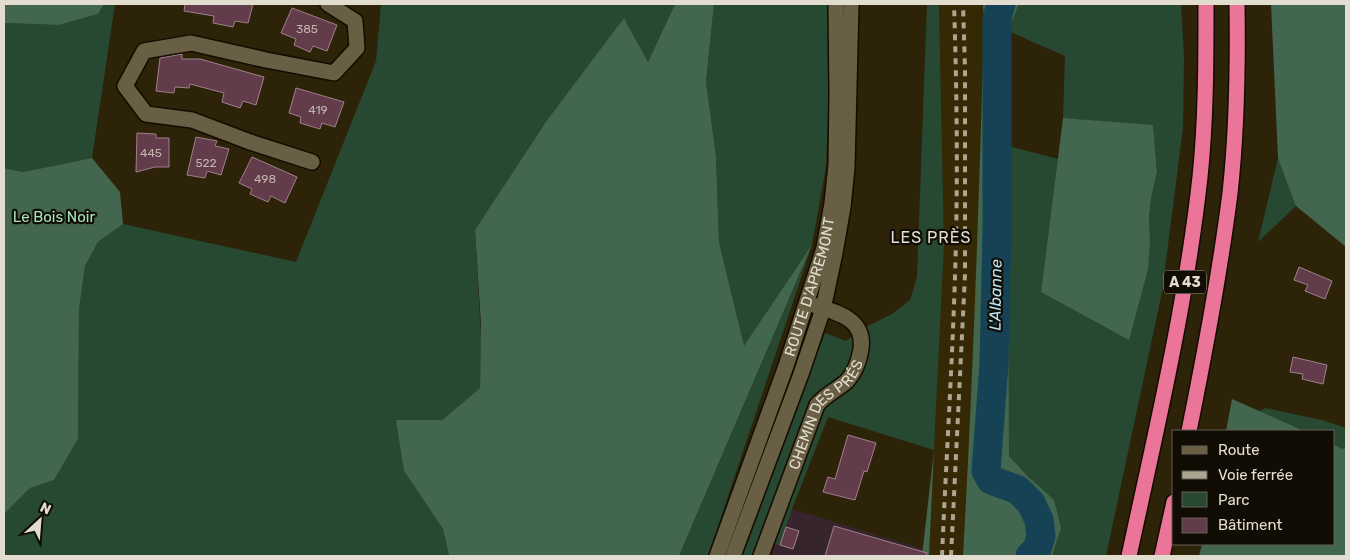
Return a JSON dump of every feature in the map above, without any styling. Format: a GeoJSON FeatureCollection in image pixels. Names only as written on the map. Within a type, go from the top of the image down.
{"type":"FeatureCollection","features":[{"type":"Feature","properties":{"kind":"highway","name":"A 43"},"geometry":{"type":"LineString","coordinates":[[1129,556],[1187,270],[1200,177],[1204,114],[1206,4]]}},
{"type":"Feature","properties":{"kind":"highway","name":"A 43"},"geometry":{"type":"LineString","coordinates":[[1189,430],[1217,283],[1230,191],[1237,88],[1238,4]]}},
{"type":"Feature","properties":{"kind":"highway"},"geometry":{"type":"LineString","coordinates":[[1162,556],[1172,511]]}},
{"type":"Feature","properties":{"kind":"main road"},"geometry":{"type":"LineString","coordinates":[[312,162],[250,142],[192,120],[146,114],[125,86],[144,51],[191,43],[334,73],[357,48],[356,22],[328,4]]}},
{"type":"Feature","properties":{"kind":"main road","name":"ROUTE D'APREMONT"},"geometry":{"type":"LineString","coordinates":[[717,556],[786,366],[824,248],[836,165],[836,4]]}},
{"type":"Feature","properties":{"kind":"main road","name":"ROUTE D'APREMONT"},"geometry":{"type":"LineString","coordinates":[[733,556],[801,374],[823,309],[835,253],[847,168],[850,4]]}},
{"type":"Feature","properties":{"kind":"main road","name":"CHEMIN DES PRÉS"},"geometry":{"type":"LineString","coordinates":[[761,556],[817,406],[822,399],[846,382],[854,373],[860,357],[861,333],[855,323],[846,317],[807,303]]}},
{"type":"Feature","properties":{"kind":"shaded area"},"geometry":{"type":"Polygon","coordinates":[[[939,4],[983,4],[984,24],[979,223],[963,556],[929,556],[944,245],[939,4]]]}},
{"type":"Feature","properties":{"kind":"shaded area"},"geometry":{"type":"Polygon","coordinates":[[[792,509],[923,549],[922,556],[769,556],[774,544],[780,545],[792,509]]]}},
{"type":"Feature","properties":{"kind":"green space"},"geometry":{"type":"Polygon","coordinates":[[[4,4],[104,4],[98,14],[59,25],[4,23],[4,4]]]}},
{"type":"Feature","properties":{"kind":"green space"},"geometry":{"type":"Polygon","coordinates":[[[104,4],[115,4],[92,158],[23,172],[4,168],[4,23],[59,25],[98,14],[104,4]]]}},
{"type":"Feature","properties":{"kind":"green space"},"geometry":{"type":"Polygon","coordinates":[[[381,4],[675,4],[648,62],[624,18],[475,230],[481,338],[480,388],[442,420],[405,420],[404,471],[443,529],[449,556],[4,556],[4,514],[30,488],[54,480],[78,439],[79,310],[85,266],[98,242],[123,224],[296,262],[376,61],[381,4]]]}},
{"type":"Feature","properties":{"kind":"green space"},"geometry":{"type":"Polygon","coordinates":[[[675,4],[714,4],[706,82],[716,156],[719,242],[744,346],[812,245],[679,556],[449,556],[443,529],[404,471],[396,420],[442,420],[480,388],[481,324],[475,230],[546,122],[624,18],[648,62],[675,4]]]}},
{"type":"Feature","properties":{"kind":"green space"},"geometry":{"type":"Polygon","coordinates":[[[714,4],[828,4],[830,60],[826,167],[812,245],[744,347],[719,242],[716,156],[706,82],[714,4]]]}},
{"type":"Feature","properties":{"kind":"green space"},"geometry":{"type":"Polygon","coordinates":[[[927,4],[939,4],[944,245],[934,450],[828,417],[780,545],[774,544],[821,415],[755,556],[742,556],[825,333],[846,341],[866,327],[892,314],[910,300],[917,277],[927,4]]]}},
{"type":"Feature","properties":{"kind":"green space"},"geometry":{"type":"Polygon","coordinates":[[[983,4],[1019,4],[1008,31],[1009,456],[1054,500],[1061,528],[1052,556],[963,556],[978,223],[983,4]]]}},
{"type":"Feature","properties":{"kind":"green space"},"geometry":{"type":"Polygon","coordinates":[[[1019,4],[1181,4],[1184,57],[1183,128],[1162,292],[1106,556],[1052,556],[1059,534],[1031,478],[1009,456],[1008,146],[1058,159],[1041,292],[1150,243],[1151,198],[1157,172],[1153,126],[1063,118],[1065,56],[1008,31],[1019,4]]]}},
{"type":"Feature","properties":{"kind":"green space"},"geometry":{"type":"Polygon","coordinates":[[[1271,4],[1346,4],[1346,247],[1296,206],[1278,158],[1271,4]]]}},
{"type":"Feature","properties":{"kind":"green space"},"geometry":{"type":"Polygon","coordinates":[[[1303,94],[1296,206],[1258,242],[1278,158],[1303,94]]]}},
{"type":"Feature","properties":{"kind":"green space"},"geometry":{"type":"Polygon","coordinates":[[[1063,118],[1153,125],[1157,172],[1151,198],[1148,269],[1129,340],[1041,292],[1063,118]]]}},
{"type":"Feature","properties":{"kind":"green space","name":"Le Bois Noir"},"geometry":{"type":"Polygon","coordinates":[[[92,158],[120,192],[123,224],[98,242],[85,266],[79,310],[78,439],[54,480],[30,488],[4,514],[4,168],[23,172],[92,158]]]}},
{"type":"Feature","properties":{"kind":"green space"},"geometry":{"type":"Polygon","coordinates":[[[811,248],[708,556],[679,556],[811,248]]]}},
{"type":"Feature","properties":{"kind":"green space"},"geometry":{"type":"Polygon","coordinates":[[[1232,399],[1302,430],[1226,430],[1232,399]]]}},
{"type":"Feature","properties":{"kind":"green space"},"geometry":{"type":"Polygon","coordinates":[[[1265,408],[1322,420],[1346,428],[1346,556],[1203,556],[1335,545],[1335,430],[1236,430],[1238,424],[1265,408]]]}},
{"type":"Feature","properties":{"kind":"green space"},"geometry":{"type":"Polygon","coordinates":[[[1335,445],[1343,449],[1346,446],[1346,556],[1199,556],[1202,545],[1335,545],[1335,445]]]}},
{"type":"Feature","properties":{"kind":"green space"},"geometry":{"type":"Polygon","coordinates":[[[934,450],[929,556],[922,556],[934,450]]]}},
{"type":"Feature","properties":{"kind":"building"},"geometry":{"type":"Polygon","coordinates":[[[185,4],[253,4],[248,23],[235,21],[233,27],[213,23],[214,16],[184,11],[185,4]]]}},
{"type":"Feature","properties":{"kind":"building"},"geometry":{"type":"Polygon","coordinates":[[[292,8],[337,25],[327,51],[313,46],[310,52],[294,45],[296,39],[281,33],[292,8]]]}},
{"type":"Feature","properties":{"kind":"building"},"geometry":{"type":"Polygon","coordinates":[[[182,54],[182,59],[200,59],[264,77],[256,105],[243,101],[240,108],[222,102],[224,93],[190,84],[189,88],[175,87],[174,93],[156,91],[160,58],[182,54]]]}},
{"type":"Feature","properties":{"kind":"building"},"geometry":{"type":"Polygon","coordinates":[[[296,88],[344,102],[335,127],[322,123],[320,129],[300,123],[301,117],[289,113],[296,88]]]}},
{"type":"Feature","properties":{"kind":"building"},"geometry":{"type":"Polygon","coordinates":[[[137,133],[156,134],[156,138],[169,138],[169,167],[155,167],[136,172],[137,133]]]}},
{"type":"Feature","properties":{"kind":"building"},"geometry":{"type":"Polygon","coordinates":[[[196,137],[217,141],[215,146],[229,149],[221,175],[207,171],[205,178],[187,175],[196,137]]]}},
{"type":"Feature","properties":{"kind":"building"},"geometry":{"type":"Polygon","coordinates":[[[252,157],[297,177],[285,203],[271,196],[268,202],[250,194],[252,189],[239,183],[252,157]]]}},
{"type":"Feature","properties":{"kind":"building"},"geometry":{"type":"Polygon","coordinates":[[[1299,267],[1332,281],[1325,299],[1305,291],[1308,285],[1294,280],[1299,267]]]}},
{"type":"Feature","properties":{"kind":"building"},"geometry":{"type":"Polygon","coordinates":[[[1293,357],[1327,365],[1323,384],[1302,379],[1303,374],[1290,372],[1293,357]]]}},
{"type":"Feature","properties":{"kind":"building"},"geometry":{"type":"Polygon","coordinates":[[[848,435],[876,443],[867,472],[864,471],[855,500],[823,492],[828,477],[835,479],[848,435]]]}},
{"type":"Feature","properties":{"kind":"building"},"geometry":{"type":"Polygon","coordinates":[[[834,526],[927,553],[926,556],[825,556],[834,526]]]}},
{"type":"Feature","properties":{"kind":"building"},"geometry":{"type":"Polygon","coordinates":[[[786,527],[799,531],[793,549],[780,545],[786,527]]]}},
{"type":"Feature","properties":{"kind":"waterway","name":"L'Albanne"},"geometry":{"type":"LineString","coordinates":[[1001,4],[997,18],[997,230],[994,364],[986,471],[991,480],[1018,490],[1031,503],[1039,520],[1041,536],[1037,549],[1030,556]]}},
{"type":"Feature","properties":{"kind":"railway"},"geometry":{"type":"LineString","coordinates":[[942,556],[956,242],[957,140],[954,4]]}},
{"type":"Feature","properties":{"kind":"railway"},"geometry":{"type":"LineString","coordinates":[[951,556],[965,275],[965,69],[963,4]]}},
{"type":"Feature","properties":{"kind":"district","name":"LES PRÈS"},"geometry":{"type":"Point","coordinates":[931,237]}}]}
